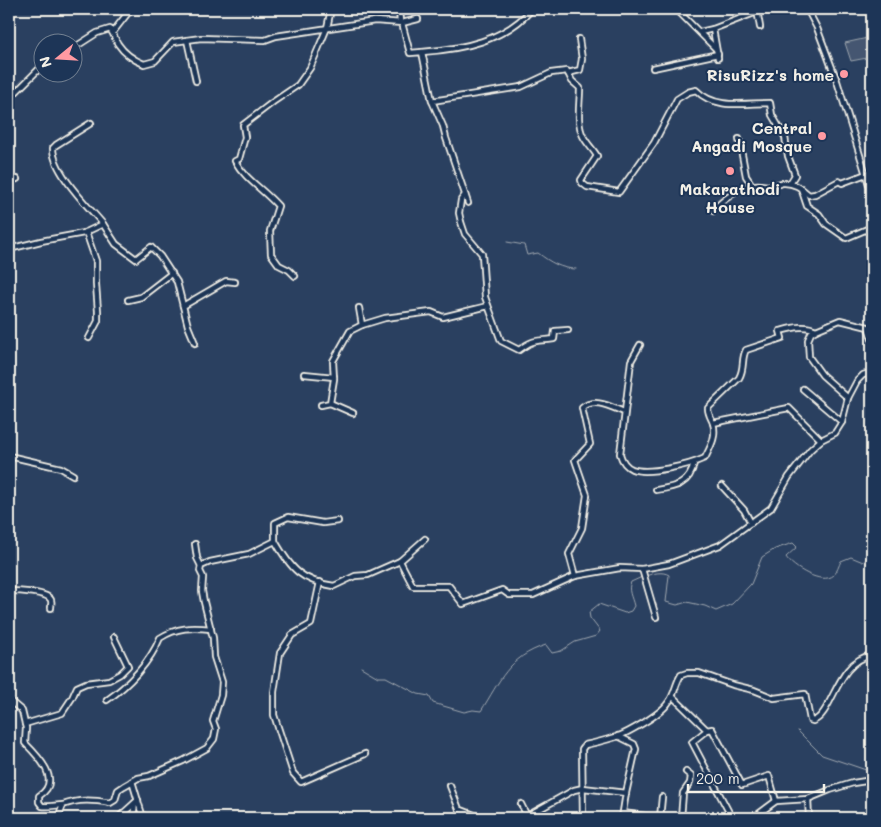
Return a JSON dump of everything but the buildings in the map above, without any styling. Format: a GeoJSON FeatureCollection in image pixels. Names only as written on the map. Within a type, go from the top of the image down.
{"type":"FeatureCollection","features":[{"type":"Feature","properties":{"kind":"street"},"geometry":{"type":"LineString","coordinates":[[113,32],[131,9]]}},
{"type":"Feature","properties":{"kind":"street"},"geometry":{"type":"LineString","coordinates":[[295,276],[289,270],[279,265],[271,254],[270,231],[278,206],[240,171],[235,161],[239,159],[245,137],[243,125],[298,86],[310,68],[327,28],[331,9]]}},
{"type":"Feature","properties":{"kind":"street"},"geometry":{"type":"LineString","coordinates":[[399,9],[410,53],[463,47],[490,39],[513,27],[532,9]]}},
{"type":"Feature","properties":{"kind":"street"},"geometry":{"type":"LineString","coordinates":[[676,9],[700,32],[718,54]]}},
{"type":"Feature","properties":{"kind":"street"},"geometry":{"type":"LineString","coordinates":[[700,32],[713,29],[757,9],[760,27]]}},
{"type":"Feature","properties":{"kind":"street"},"geometry":{"type":"LineString","coordinates":[[807,9],[817,28],[837,81],[872,194]]}},
{"type":"Feature","properties":{"kind":"street"},"geometry":{"type":"LineString","coordinates":[[82,43],[97,33],[110,29],[116,42],[125,52],[144,64],[155,62],[173,42],[201,38],[265,40],[276,36],[375,21],[401,23],[418,19]]}},
{"type":"Feature","properties":{"kind":"street"},"geometry":{"type":"LineString","coordinates":[[713,29],[718,54]]}},
{"type":"Feature","properties":{"kind":"street"},"geometry":{"type":"LineString","coordinates":[[432,101],[518,88],[551,73],[565,71],[568,73],[580,70],[582,59],[579,39]]}},
{"type":"Feature","properties":{"kind":"street"},"geometry":{"type":"LineString","coordinates":[[187,40],[196,80]]}},
{"type":"Feature","properties":{"kind":"street"},"geometry":{"type":"LineString","coordinates":[[422,52],[432,101],[443,126],[468,203]]}},
{"type":"Feature","properties":{"kind":"street"},"geometry":{"type":"LineString","coordinates":[[653,68],[718,54]]}},
{"type":"Feature","properties":{"kind":"street"},"geometry":{"type":"LineString","coordinates":[[568,73],[572,81],[580,88],[578,101],[582,135],[591,150],[598,156],[581,180],[587,186],[619,192],[654,143],[677,99],[688,92],[696,90],[702,96],[716,102],[739,105],[770,104],[772,115],[786,137],[787,151],[795,175],[790,183]]}},
{"type":"Feature","properties":{"kind":"street"},"geometry":{"type":"LineString","coordinates":[[9,99],[32,76]]}},
{"type":"Feature","properties":{"kind":"street"},"geometry":{"type":"LineString","coordinates":[[91,123],[56,145],[53,148],[53,155],[70,184],[103,224],[116,244],[136,259],[151,247],[160,256],[177,282],[188,326],[195,343]]}},
{"type":"Feature","properties":{"kind":"street"},"geometry":{"type":"LineString","coordinates":[[739,140],[746,176],[752,185]]}},
{"type":"Feature","properties":{"kind":"street"},"geometry":{"type":"LineString","coordinates":[[713,211],[719,204],[752,185],[772,186],[790,183],[800,187],[810,196],[839,181],[842,183],[866,174]]}},
{"type":"Feature","properties":{"kind":"street"},"geometry":{"type":"LineString","coordinates":[[9,182],[17,179]]}},
{"type":"Feature","properties":{"kind":"street"},"geometry":{"type":"LineString","coordinates":[[800,187],[807,206],[819,214],[826,224],[846,238],[872,227]]}},
{"type":"Feature","properties":{"kind":"street"},"geometry":{"type":"LineString","coordinates":[[465,195],[461,200],[460,222],[465,234],[482,254],[485,297],[501,341],[519,350],[527,343],[540,339],[554,339],[555,331],[568,330]]}},
{"type":"Feature","properties":{"kind":"street"},"geometry":{"type":"LineString","coordinates":[[9,249],[86,232],[103,224]]}},
{"type":"Feature","properties":{"kind":"street"},"geometry":{"type":"LineString","coordinates":[[86,232],[96,261],[98,311],[98,321],[89,338]]}},
{"type":"Feature","properties":{"kind":"street"},"geometry":{"type":"LineString","coordinates":[[128,300],[141,297],[172,273]]}},
{"type":"Feature","properties":{"kind":"street"},"geometry":{"type":"LineString","coordinates":[[183,306],[226,281],[235,282]]}},
{"type":"Feature","properties":{"kind":"street"},"geometry":{"type":"LineString","coordinates":[[330,403],[334,377],[334,361],[350,331],[385,318],[431,312],[443,317],[488,306]]}},
{"type":"Feature","properties":{"kind":"street"},"geometry":{"type":"LineString","coordinates":[[359,308],[362,325]]}},
{"type":"Feature","properties":{"kind":"street"},"geometry":{"type":"LineString","coordinates":[[848,398],[822,375],[809,357],[808,340],[816,330],[840,320],[868,326],[872,339]]}},
{"type":"Feature","properties":{"kind":"street"},"geometry":{"type":"LineString","coordinates":[[640,346],[631,361],[620,454],[626,466],[634,470],[689,465],[705,458],[714,438],[713,423],[708,413],[708,408],[739,378],[742,372],[744,352],[782,338],[780,331],[808,326],[816,330]]}},
{"type":"Feature","properties":{"kind":"street"},"geometry":{"type":"LineString","coordinates":[[400,561],[413,586],[448,586],[463,604],[502,590],[509,595],[533,595],[575,576],[620,568],[642,571],[670,564],[720,545],[771,508],[789,477],[810,450],[822,440],[835,433],[842,422],[848,398],[857,380],[872,372]]}},
{"type":"Feature","properties":{"kind":"street"},"geometry":{"type":"LineString","coordinates":[[304,374],[334,377]]}},
{"type":"Feature","properties":{"kind":"street"},"geometry":{"type":"LineString","coordinates":[[803,389],[842,422]]}},
{"type":"Feature","properties":{"kind":"street"},"geometry":{"type":"LineString","coordinates":[[575,576],[569,554],[582,528],[587,495],[576,460],[590,444],[582,408],[597,402],[624,412]]}},
{"type":"Feature","properties":{"kind":"street"},"geometry":{"type":"LineString","coordinates":[[321,405],[330,403],[353,413]]}},
{"type":"Feature","properties":{"kind":"street"},"geometry":{"type":"LineString","coordinates":[[713,423],[789,408],[822,440]]}},
{"type":"Feature","properties":{"kind":"street"},"geometry":{"type":"LineString","coordinates":[[9,456],[61,468],[73,475]]}},
{"type":"Feature","properties":{"kind":"street"},"geometry":{"type":"LineString","coordinates":[[656,490],[676,487],[686,480],[693,471],[694,463]]}},
{"type":"Feature","properties":{"kind":"street"},"geometry":{"type":"LineString","coordinates":[[722,486],[744,510],[751,523]]}},
{"type":"Feature","properties":{"kind":"street"},"geometry":{"type":"LineString","coordinates":[[338,522],[323,523],[288,517],[275,523],[275,541],[290,566],[299,574],[334,586],[355,576],[368,575],[400,561],[425,539]]}},
{"type":"Feature","properties":{"kind":"street"},"geometry":{"type":"LineString","coordinates":[[201,566],[210,562],[249,554],[275,541]]}},
{"type":"Feature","properties":{"kind":"street"},"geometry":{"type":"LineString","coordinates":[[9,700],[22,711],[26,724],[25,743],[42,762],[49,775],[49,783],[45,792],[39,796],[39,802],[42,806],[47,807],[63,805],[74,801],[93,800],[110,803],[115,800],[118,790],[132,781],[183,762],[207,748],[214,739],[216,729],[213,721],[221,695],[222,682],[214,656],[211,629],[202,591],[203,577],[200,571],[201,566],[197,558],[195,544]]}},
{"type":"Feature","properties":{"kind":"street"},"geometry":{"type":"LineString","coordinates":[[642,571],[656,617]]}},
{"type":"Feature","properties":{"kind":"street"},"geometry":{"type":"LineString","coordinates":[[320,582],[311,624],[292,635],[280,653],[274,692],[274,715],[293,773],[301,782],[365,754]]}},
{"type":"Feature","properties":{"kind":"street"},"geometry":{"type":"LineString","coordinates":[[9,591],[21,591],[47,596],[51,600],[51,608]]}},
{"type":"Feature","properties":{"kind":"street"},"geometry":{"type":"LineString","coordinates":[[107,700],[122,690],[157,646],[160,638],[180,629],[191,627],[211,629]]}},
{"type":"Feature","properties":{"kind":"street"},"geometry":{"type":"LineString","coordinates":[[26,724],[62,713],[77,688],[86,683],[109,680],[120,674],[128,666],[116,645],[114,637]]}},
{"type":"Feature","properties":{"kind":"street"},"geometry":{"type":"LineString","coordinates":[[582,818],[582,749],[585,745],[618,736],[655,715],[673,697],[674,687],[681,675],[699,673],[771,697],[805,694],[810,720],[813,721],[820,718],[834,690],[846,672],[863,657],[872,655]]}},
{"type":"Feature","properties":{"kind":"street"},"geometry":{"type":"LineString","coordinates":[[673,697],[707,730]]}},
{"type":"Feature","properties":{"kind":"street"},"geometry":{"type":"LineString","coordinates":[[732,818],[692,742],[707,730],[712,729],[742,785],[769,776],[776,801]]}},
{"type":"Feature","properties":{"kind":"street"},"geometry":{"type":"LineString","coordinates":[[618,736],[634,744],[636,749],[623,816],[660,818],[662,797]]}},
{"type":"Feature","properties":{"kind":"street"},"geometry":{"type":"LineString","coordinates":[[681,818],[683,793],[690,783],[691,776],[686,772]]}},
{"type":"Feature","properties":{"kind":"street"},"geometry":{"type":"LineString","coordinates":[[753,818],[776,801],[808,799],[853,783],[872,780]]}},
{"type":"Feature","properties":{"kind":"street"},"geometry":{"type":"LineString","coordinates":[[132,781],[136,802],[143,818]]}},
{"type":"Feature","properties":{"kind":"street"},"geometry":{"type":"LineString","coordinates":[[450,786],[459,809],[482,818]]}},
{"type":"Feature","properties":{"kind":"street"},"geometry":{"type":"LineString","coordinates":[[521,804],[527,817],[561,797],[583,788],[626,793]]}},
{"type":"Feature","properties":{"kind":"street"},"geometry":{"type":"LineString","coordinates":[[808,799],[810,818]]}},
{"type":"Feature","properties":{"kind":"street"},"geometry":{"type":"LineString","coordinates":[[118,818],[136,802]]}},
{"type":"Feature","properties":{"kind":"street"},"geometry":{"type":"LineString","coordinates":[[133,818],[136,802]]}},
{"type":"Feature","properties":{"kind":"street"},"geometry":{"type":"LineString","coordinates":[[58,818],[63,805]]}},
{"type":"Feature","properties":{"kind":"shaded area"},"geometry":{"type":"Polygon","coordinates":[[[872,37],[872,57],[851,61],[845,43],[872,37]]]}},
{"type":"Feature","properties":{"kind":"waterway"},"geometry":{"type":"LineString","coordinates":[[507,242],[524,245],[527,255],[538,253],[565,268],[576,269]]}},
{"type":"Feature","properties":{"kind":"waterway"},"geometry":{"type":"LineString","coordinates":[[646,576],[658,573],[669,575],[666,602],[677,605],[687,602],[705,606],[716,611],[732,604],[751,584],[762,557],[775,549],[793,543],[797,547],[786,557],[789,561],[808,574],[822,578],[829,578],[834,575],[841,561],[851,557],[863,562],[872,554]]}},
{"type":"Feature","properties":{"kind":"waterway"},"geometry":{"type":"LineString","coordinates":[[361,667],[378,677],[386,677],[418,694],[429,696],[433,703],[464,712],[481,711],[506,671],[522,656],[546,645],[552,653],[561,651],[575,642],[596,636],[600,631],[590,618],[589,612],[599,604],[625,613],[631,611],[634,606],[630,585],[631,582],[642,577]]}},
{"type":"Feature","properties":{"kind":"waterway"},"geometry":{"type":"LineString","coordinates":[[798,731],[822,755],[872,771]]}},
{"type":"Feature","properties":{"kind":"place","name":"RisuRizz's home"},"geometry":{"type":"Point","coordinates":[844,74]}},
{"type":"Feature","properties":{"kind":"place","name":"Central Angadi Mosque"},"geometry":{"type":"Point","coordinates":[822,136]}},
{"type":"Feature","properties":{"kind":"place","name":"Makarathodi House"},"geometry":{"type":"Point","coordinates":[730,171]}}]}
